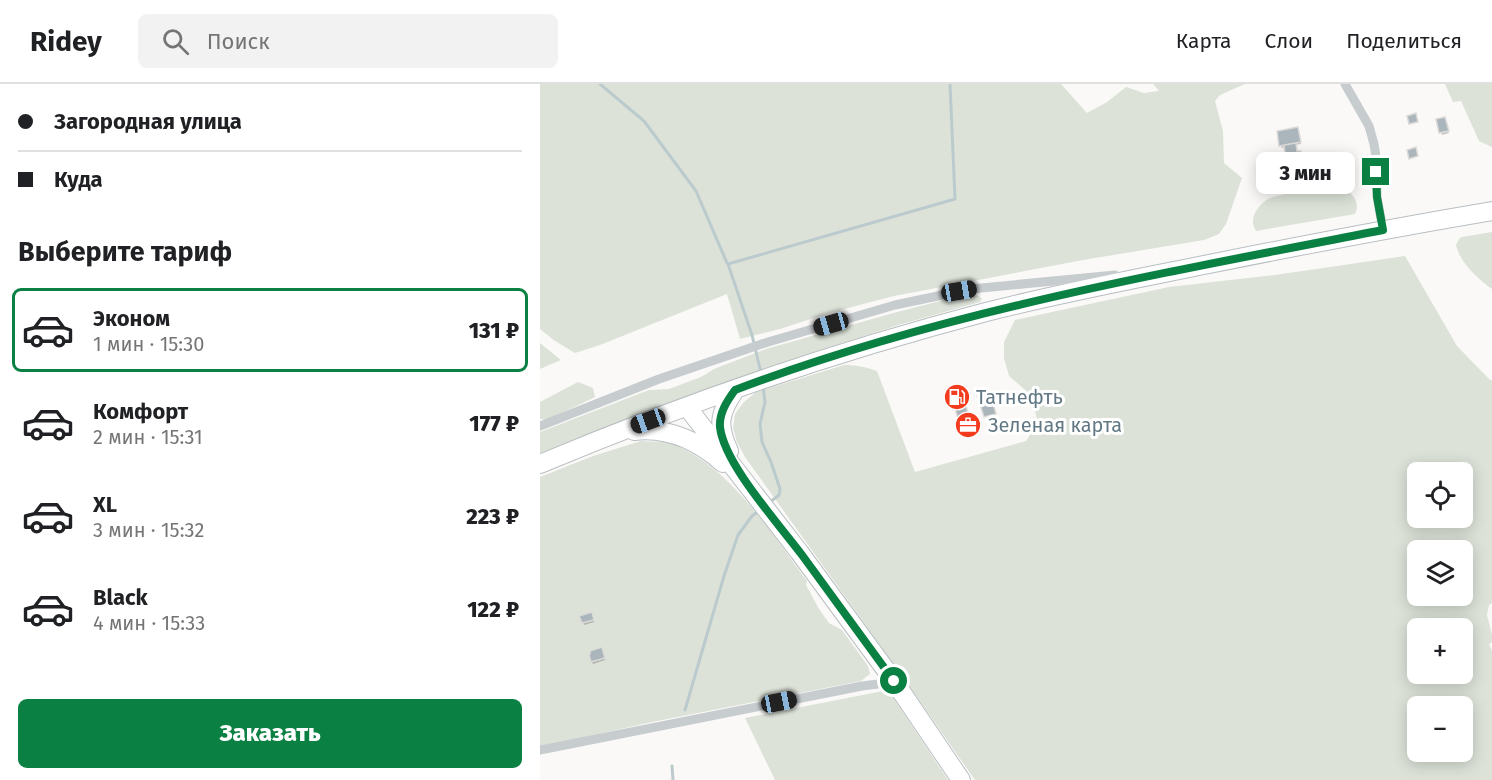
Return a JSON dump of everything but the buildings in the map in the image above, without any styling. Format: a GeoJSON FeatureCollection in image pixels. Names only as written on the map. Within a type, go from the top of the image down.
{"type":"FeatureCollection","features":[{"type":"Feature","properties":{"kind":"highway"},"geometry":{"type":"LineString","coordinates":[[540,464],[687,406],[857,348],[992,298],[1185,269],[1492,211]]}},
{"type":"Feature","properties":{"kind":"highway"},"geometry":{"type":"LineString","coordinates":[[735,390],[726,402],[720,426],[723,439],[747,484]]}},
{"type":"Feature","properties":{"kind":"highway"},"geometry":{"type":"LineString","coordinates":[[687,406],[800,553],[894,681],[961,780]]}},
{"type":"Feature","properties":{"kind":"highway"},"geometry":{"type":"LineString","coordinates":[[610,436],[655,430],[682,437],[716,457],[747,484]]}},
{"type":"Feature","properties":{"kind":"street"},"geometry":{"type":"LineString","coordinates":[[1345,84],[1369,126],[1374,144],[1377,197],[1383,230]]}},
{"type":"Feature","properties":{"kind":"street"},"geometry":{"type":"LineString","coordinates":[[540,426],[659,379],[768,342],[895,305],[955,292],[992,298]]}},
{"type":"Feature","properties":{"kind":"street"},"geometry":{"type":"LineString","coordinates":[[540,750],[894,681]]}},
{"type":"Feature","properties":{"kind":"shaded area"},"geometry":{"type":"Polygon","coordinates":[[[540,84],[1061,84],[1087,113],[1107,102],[1126,87],[1144,93],[1159,91],[1153,84],[1245,84],[1220,95],[1215,101],[1223,131],[1224,163],[1242,178],[1226,224],[1219,234],[1204,240],[1083,260],[894,296],[740,339],[727,294],[575,353],[540,329],[540,84]]]}},
{"type":"Feature","properties":{"kind":"shaded area"},"geometry":{"type":"Polygon","coordinates":[[[1445,84],[1492,84],[1492,147],[1479,141],[1461,101],[1453,102],[1445,84]]]}},
{"type":"Feature","properties":{"kind":"shaded area"},"geometry":{"type":"Polygon","coordinates":[[[1325,188],[1340,188],[1352,194],[1357,205],[1355,214],[1256,231],[1253,217],[1260,205],[1268,199],[1325,188]]]}},
{"type":"Feature","properties":{"kind":"shaded area"},"geometry":{"type":"Polygon","coordinates":[[[1492,232],[1492,289],[1465,264],[1456,245],[1462,237],[1492,232]]]}},
{"type":"Feature","properties":{"kind":"shaded area"},"geometry":{"type":"Polygon","coordinates":[[[1405,256],[1457,346],[1492,380],[1492,603],[1489,605],[1487,615],[1492,635],[1492,642],[1489,644],[1492,651],[1492,780],[975,780],[745,457],[737,442],[733,428],[735,414],[756,392],[844,365],[877,371],[915,472],[1026,441],[1038,423],[1031,395],[1009,376],[1004,358],[1004,342],[1015,320],[1169,287],[1275,275],[1405,256]]]}},
{"type":"Feature","properties":{"kind":"shaded area"},"geometry":{"type":"Polygon","coordinates":[[[971,295],[982,299],[980,302],[902,324],[749,375],[540,455],[540,432],[649,390],[669,389],[766,349],[897,312],[971,295]]]}},
{"type":"Feature","properties":{"kind":"shaded area"},"geometry":{"type":"Polygon","coordinates":[[[540,343],[561,360],[540,369],[540,343]]]}},
{"type":"Feature","properties":{"kind":"shaded area"},"geometry":{"type":"Polygon","coordinates":[[[578,382],[593,388],[595,397],[547,420],[540,419],[540,402],[578,382]]]}},
{"type":"Feature","properties":{"kind":"shaded area"},"geometry":{"type":"Polygon","coordinates":[[[641,441],[669,443],[690,452],[729,483],[779,542],[807,581],[806,585],[819,609],[829,623],[842,630],[868,666],[870,674],[861,681],[652,722],[540,747],[540,477],[593,456],[641,441]]]}},
{"type":"Feature","properties":{"kind":"shaded area"},"geometry":{"type":"Polygon","coordinates":[[[888,690],[948,780],[775,780],[745,718],[888,690]]]}},
{"type":"Feature","properties":{"kind":"waterway"},"geometry":{"type":"LineString","coordinates":[[600,84],[644,121],[696,191],[727,263]]}},
{"type":"Feature","properties":{"kind":"waterway"},"geometry":{"type":"LineString","coordinates":[[761,373],[752,335],[728,264],[955,199],[950,84]]}},
{"type":"Feature","properties":{"kind":"waterway"},"geometry":{"type":"LineString","coordinates":[[763,386],[765,402],[760,424],[762,442],[780,489],[779,495],[770,502]]}},
{"type":"Feature","properties":{"kind":"waterway"},"geometry":{"type":"LineString","coordinates":[[685,710],[738,535],[752,516],[760,510]]}},
{"type":"Feature","properties":{"kind":"waterway"},"geometry":{"type":"LineString","coordinates":[[672,766],[673,780]]}},
{"type":"Feature","properties":{"kind":"place","name":"Татнефть"},"geometry":{"type":"Point","coordinates":[957,397]}},
{"type":"Feature","properties":{"kind":"place","name":"Зеленая карта"},"geometry":{"type":"Point","coordinates":[968,425]}},
{"type":"Feature","properties":{"kind":"route"},"geometry":{"type":"LineString","coordinates":[[894,681],[747,484],[731,456],[720,426],[726,402],[735,390],[857,348],[996,310],[1096,287],[1383,230],[1377,197],[1376,172]]}}]}
